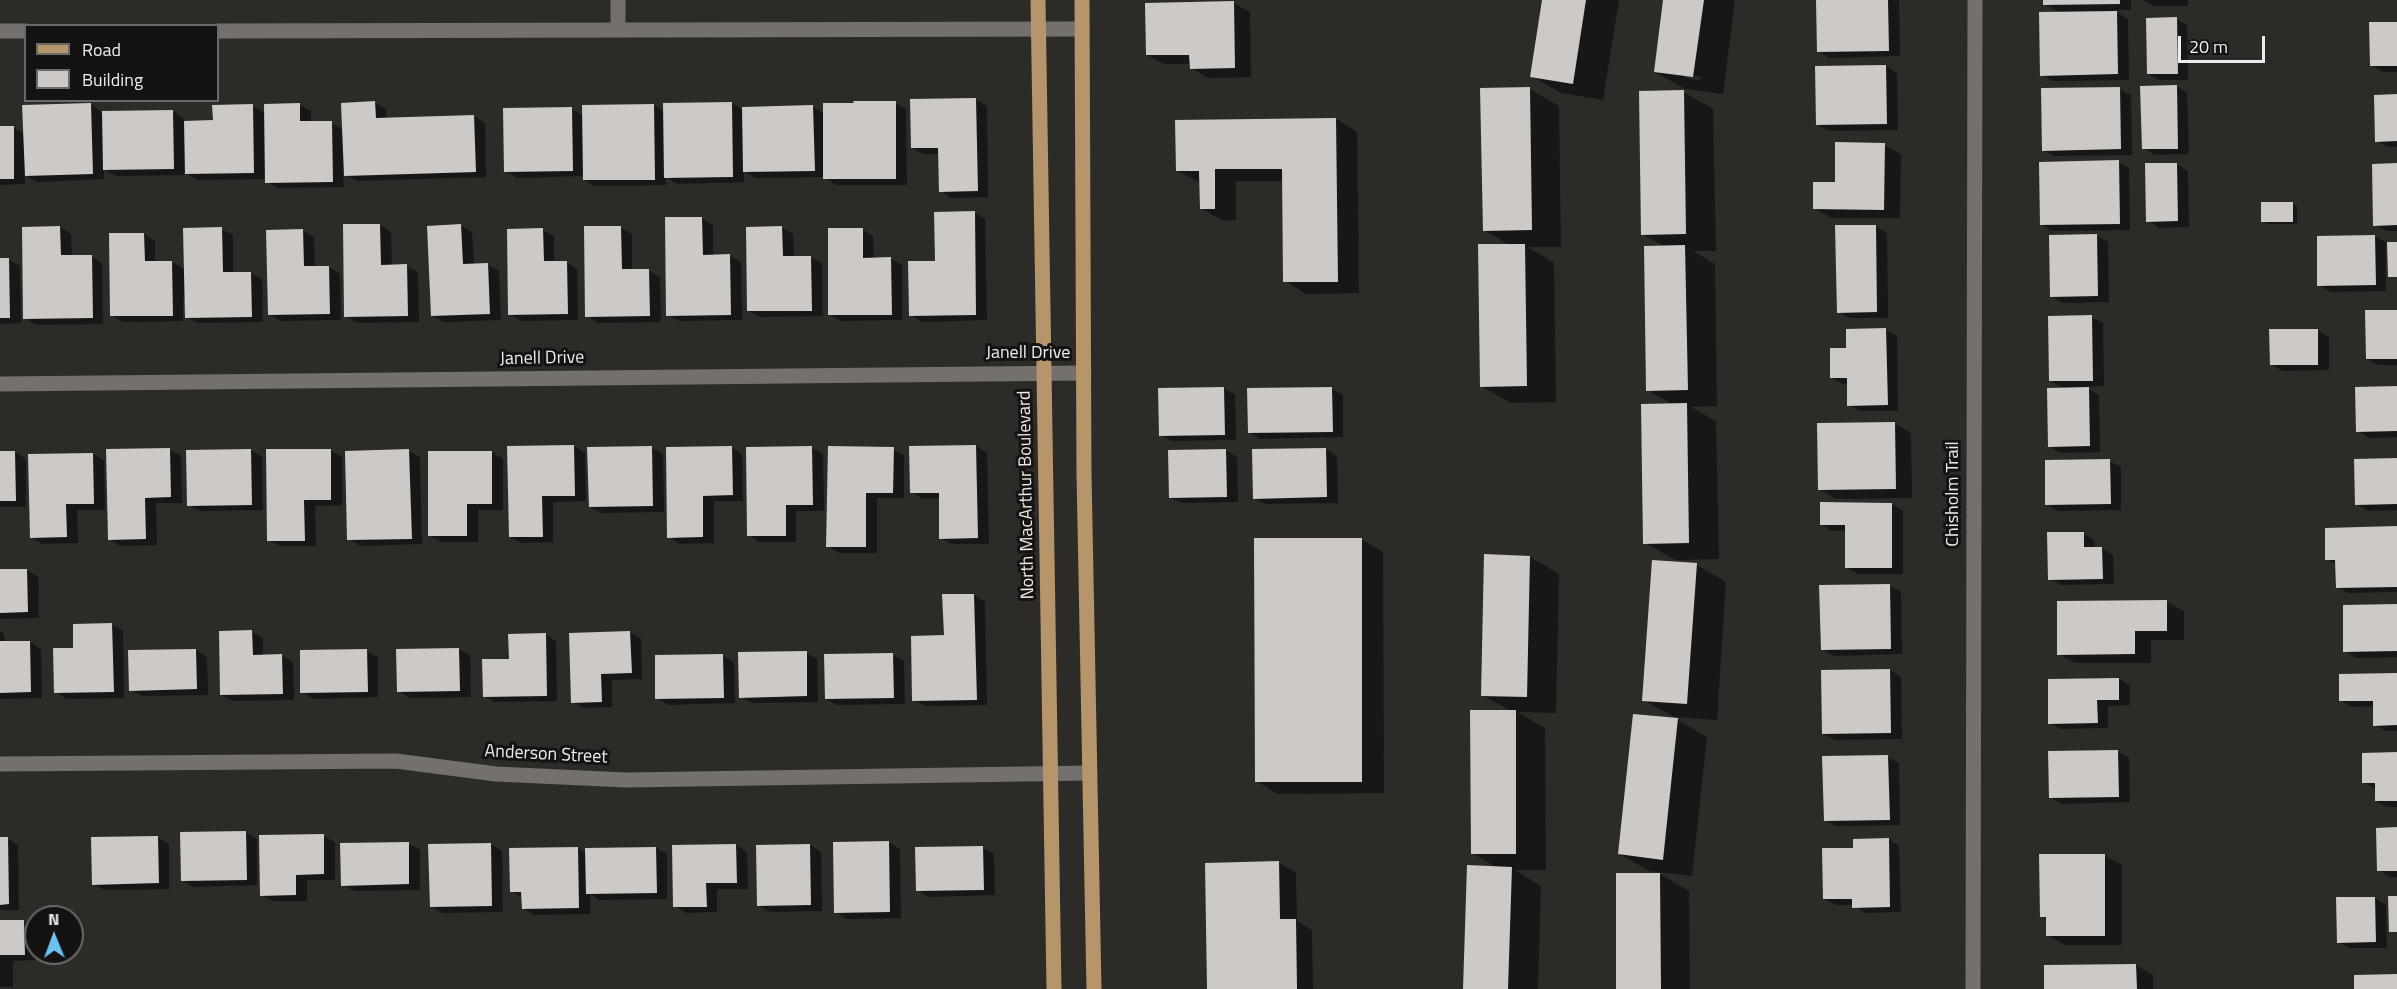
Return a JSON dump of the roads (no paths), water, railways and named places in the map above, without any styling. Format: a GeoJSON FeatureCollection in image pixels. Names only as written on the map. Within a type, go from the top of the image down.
{"type":"FeatureCollection","features":[{"type":"Feature","properties":{"kind":"main road","name":"North MacArthur Boulevard"},"geometry":{"type":"LineString","coordinates":[[1038,0],[1054,989]]}},
{"type":"Feature","properties":{"kind":"main road"},"geometry":{"type":"LineString","coordinates":[[1082,0],[1084,373],[1094,989]]}},
{"type":"Feature","properties":{"kind":"street"},"geometry":{"type":"LineString","coordinates":[[618,0],[618,30]]}},
{"type":"Feature","properties":{"kind":"street","name":"Chisholm Trail"},"geometry":{"type":"LineString","coordinates":[[1973,989],[1975,0]]}},
{"type":"Feature","properties":{"kind":"street"},"geometry":{"type":"LineString","coordinates":[[219,31],[1082,29]]}},
{"type":"Feature","properties":{"kind":"street"},"geometry":{"type":"LineString","coordinates":[[0,31],[24,31]]}},
{"type":"Feature","properties":{"kind":"street","name":"Janell Drive"},"geometry":{"type":"LineString","coordinates":[[0,384],[1084,373]]}},
{"type":"Feature","properties":{"kind":"street","name":"Anderson Street"},"geometry":{"type":"LineString","coordinates":[[0,764],[396,761],[496,774],[626,780],[1090,773]]}}]}
